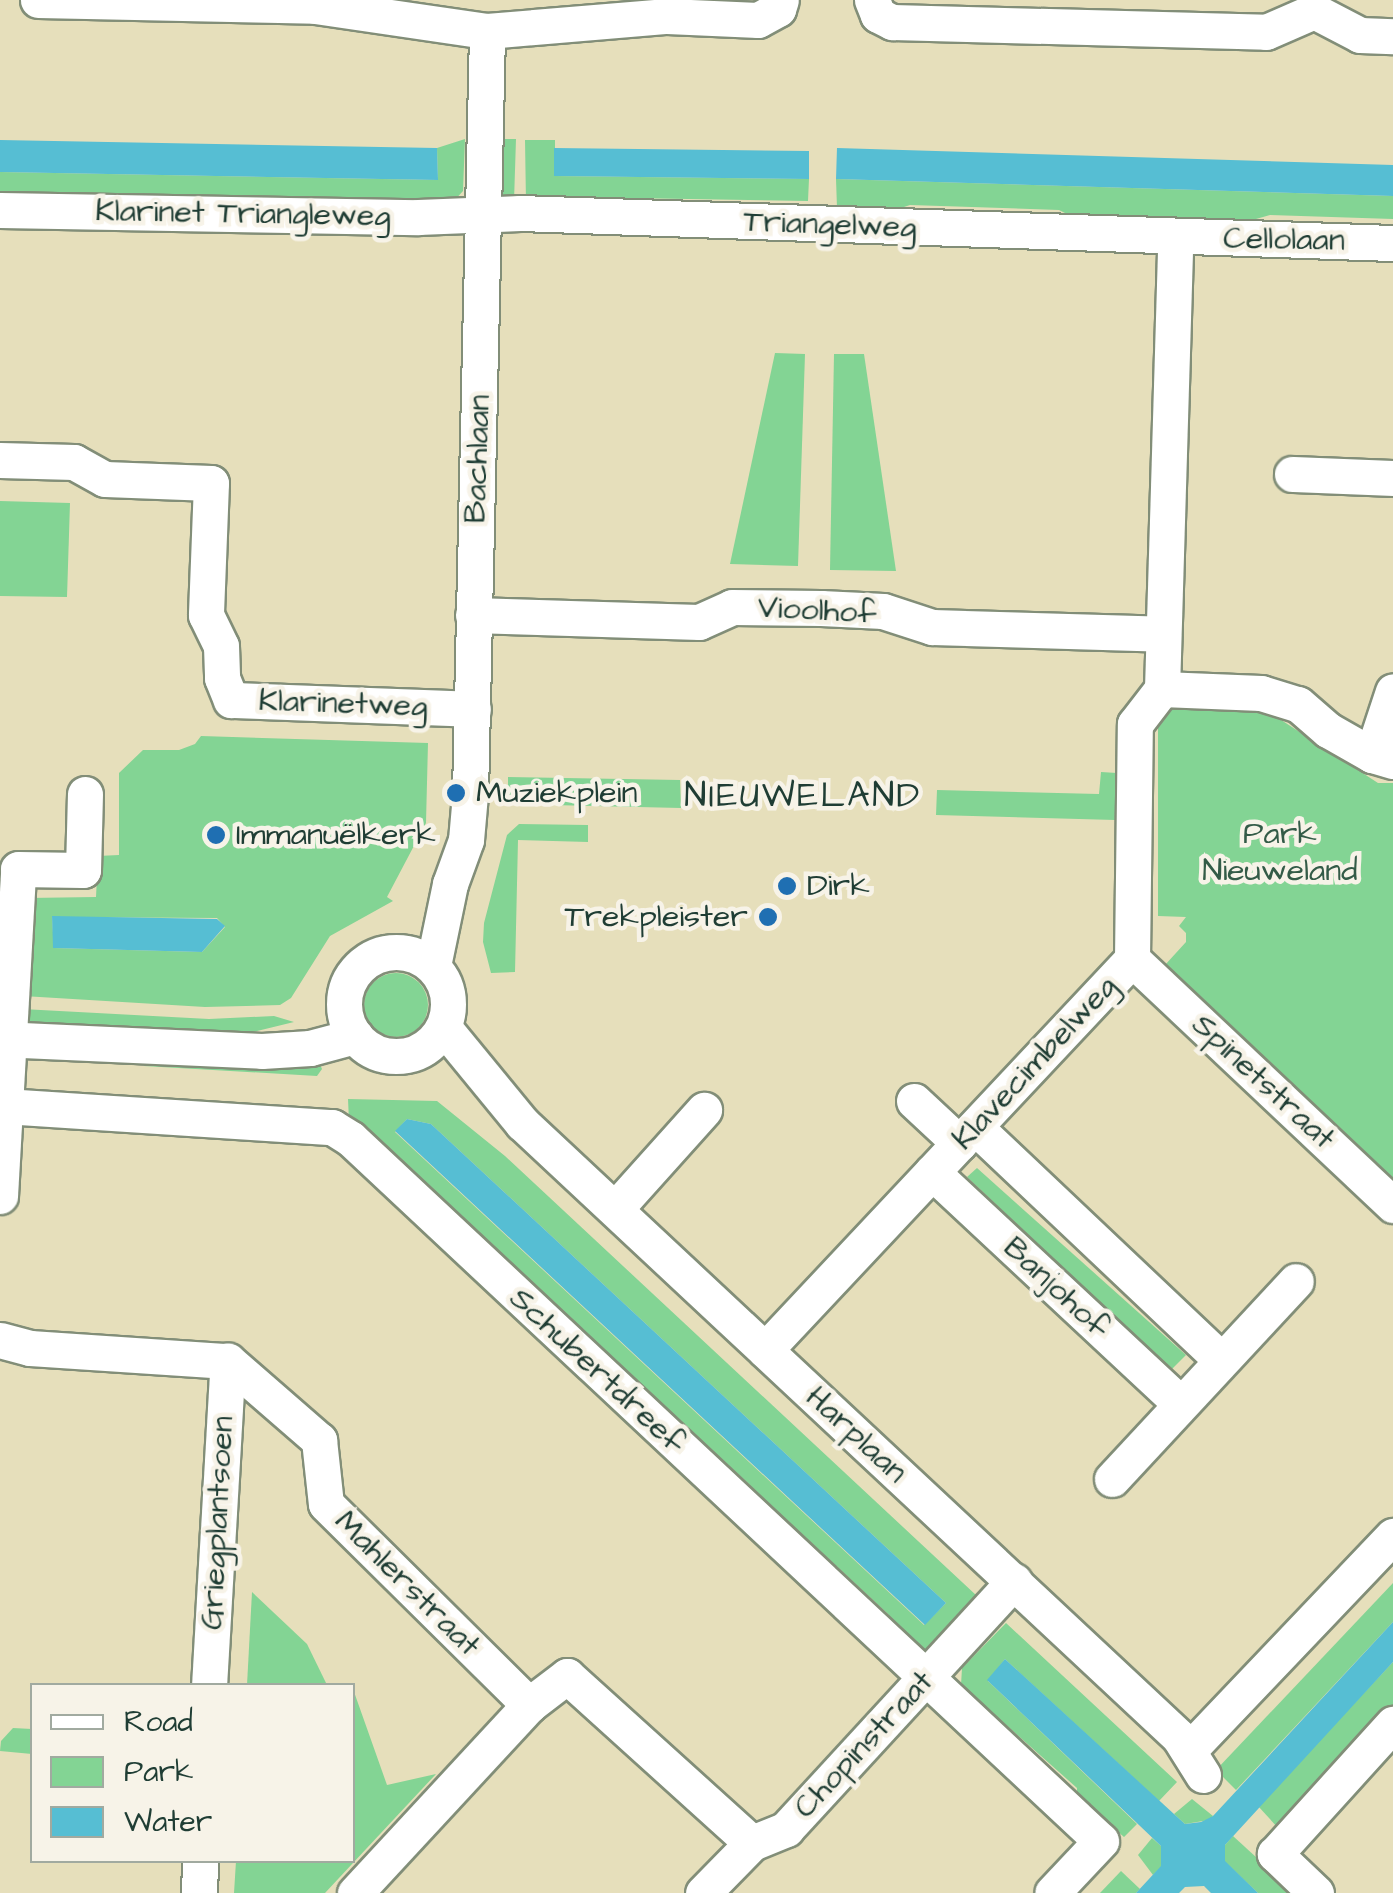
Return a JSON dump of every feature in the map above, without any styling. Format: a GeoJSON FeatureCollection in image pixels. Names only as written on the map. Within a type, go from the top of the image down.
{"type":"FeatureCollection","features":[{"type":"Feature","properties":{"kind":"street"},"geometry":{"type":"LineString","coordinates":[[38,0],[314,3],[486,30],[667,16],[758,20],[778,9],[782,0]]}},
{"type":"Feature","properties":{"kind":"street"},"geometry":{"type":"LineString","coordinates":[[872,0],[878,15],[892,22],[1266,32],[1314,6],[1360,35],[1393,36]]}},
{"type":"Feature","properties":{"kind":"street","name":"Bachlaan"},"geometry":{"type":"LineString","coordinates":[[419,959],[466,840],[486,214],[486,30]]}},
{"type":"Feature","properties":{"kind":"street","name":"Klarinet Triangleweg"},"geometry":{"type":"LineString","coordinates":[[0,210],[418,217],[486,214]]}},
{"type":"Feature","properties":{"kind":"street","name":"Triangelweg"},"geometry":{"type":"LineString","coordinates":[[486,214],[1175,238]]}},
{"type":"Feature","properties":{"kind":"street"},"geometry":{"type":"LineString","coordinates":[[1175,238],[1162,690],[1261,692],[1298,704],[1328,730],[1382,758],[1393,691]]}},
{"type":"Feature","properties":{"kind":"street","name":"Cellolaan"},"geometry":{"type":"LineString","coordinates":[[1175,238],[1393,243]]}},
{"type":"Feature","properties":{"kind":"street","name":"Klarinetweg"},"geometry":{"type":"LineString","coordinates":[[0,460],[74,462],[105,479],[210,483],[206,615],[221,646],[222,678],[231,700],[473,709]]}},
{"type":"Feature","properties":{"kind":"street"},"geometry":{"type":"LineString","coordinates":[[1292,474],[1393,478]]}},
{"type":"Feature","properties":{"kind":"street","name":"Vioolhof"},"geometry":{"type":"LineString","coordinates":[[472,615],[700,622],[732,606],[821,608],[883,612],[932,628],[1164,634]]}},
{"type":"Feature","properties":{"kind":"street","name":"Klavecimbelweg"},"geometry":{"type":"LineString","coordinates":[[765,1350],[1132,959],[1135,724],[1162,690]]}},
{"type":"Feature","properties":{"kind":"street"},"geometry":{"type":"LineString","coordinates":[[0,1196],[9,869],[83,870],[85,794]]}},
{"type":"Feature","properties":{"kind":"street"},"geometry":{"type":"LineString","coordinates":[[374,956],[419,959],[448,996],[434,1038],[410,1054],[380,1054],[349,1023],[350,978],[374,956]]}},
{"type":"Feature","properties":{"kind":"street","name":"Spinetstraat"},"geometry":{"type":"LineString","coordinates":[[1132,959],[1393,1205]]}},
{"type":"Feature","properties":{"kind":"street"},"geometry":{"type":"LineString","coordinates":[[4,1039],[262,1051],[310,1048],[349,1023]]}},
{"type":"Feature","properties":{"kind":"street","name":"Harplaan"},"geometry":{"type":"LineString","coordinates":[[434,1038],[1014,1581],[1196,1763],[1393,1536]]}},
{"type":"Feature","properties":{"kind":"street"},"geometry":{"type":"LineString","coordinates":[[914,1100],[967,1135]]}},
{"type":"Feature","properties":{"kind":"street"},"geometry":{"type":"LineString","coordinates":[[616,1208],[704,1110]]}},
{"type":"Feature","properties":{"kind":"street","name":"Schubertdreef"},"geometry":{"type":"LineString","coordinates":[[2,1119],[332,1127],[351,1139],[1102,1840],[1052,1893]]}},
{"type":"Feature","properties":{"kind":"street","name":"Banjohof"},"geometry":{"type":"LineString","coordinates":[[967,1135],[1221,1360]]}},
{"type":"Feature","properties":{"kind":"street","name":"Banjohof"},"geometry":{"type":"LineString","coordinates":[[932,1172],[1181,1404]]}},
{"type":"Feature","properties":{"kind":"street"},"geometry":{"type":"LineString","coordinates":[[1112,1480],[1296,1282]]}},
{"type":"Feature","properties":{"kind":"street"},"geometry":{"type":"LineString","coordinates":[[0,1340],[30,1348],[228,1361]]}},
{"type":"Feature","properties":{"kind":"street","name":"Griegplantsoen"},"geometry":{"type":"LineString","coordinates":[[209,1683],[228,1361]]}},
{"type":"Feature","properties":{"kind":"street","name":"Mahlerstraat"},"geometry":{"type":"LineString","coordinates":[[228,1361],[318,1440],[326,1504],[529,1704]]}},
{"type":"Feature","properties":{"kind":"street","name":"Chopinstraat"},"geometry":{"type":"LineString","coordinates":[[703,1893],[752,1843],[786,1830],[1014,1581]]}},
{"type":"Feature","properties":{"kind":"street"},"geometry":{"type":"LineString","coordinates":[[355,1893],[529,1704],[567,1676],[752,1843]]}},
{"type":"Feature","properties":{"kind":"street"},"geometry":{"type":"LineString","coordinates":[[1316,1893],[1275,1854],[1390,1733]]}},
{"type":"Feature","properties":{"kind":"street"},"geometry":{"type":"LineString","coordinates":[[199,1893],[200,1863]]}},
{"type":"Feature","properties":{"kind":"green space"},"geometry":{"type":"Polygon","coordinates":[[[465,139],[463,191],[453,202],[0,195],[0,172],[438,180],[437,148],[465,139]]]}},
{"type":"Feature","properties":{"kind":"green space"},"geometry":{"type":"Polygon","coordinates":[[[499,139],[516,139],[514,201],[505,202],[498,190],[499,139]]]}},
{"type":"Feature","properties":{"kind":"green space"},"geometry":{"type":"Polygon","coordinates":[[[525,140],[555,140],[555,176],[809,179],[808,201],[567,197],[560,206],[526,203],[525,140]]]}},
{"type":"Feature","properties":{"kind":"green space"},"geometry":{"type":"Polygon","coordinates":[[[836,179],[1393,196],[1393,219],[1270,215],[1242,223],[1071,216],[1059,210],[910,205],[895,210],[837,208],[836,179]]]}},
{"type":"Feature","properties":{"kind":"green space"},"geometry":{"type":"Polygon","coordinates":[[[775,353],[805,354],[798,566],[730,564],[775,353]]]}},
{"type":"Feature","properties":{"kind":"green space"},"geometry":{"type":"Polygon","coordinates":[[[834,354],[864,354],[896,571],[830,570],[834,354]]]}},
{"type":"Feature","properties":{"kind":"green space"},"geometry":{"type":"Polygon","coordinates":[[[0,501],[70,503],[67,597],[0,596],[0,501]]]}},
{"type":"Feature","properties":{"kind":"green space","name":"Park Nieuweland"},"geometry":{"type":"Polygon","coordinates":[[[1158,694],[1241,694],[1378,783],[1393,783],[1393,1180],[1165,965],[1186,942],[1186,933],[1179,926],[1186,917],[1158,916],[1158,694]]]}},
{"type":"Feature","properties":{"kind":"green space"},"geometry":{"type":"Polygon","coordinates":[[[201,736],[428,743],[426,823],[387,897],[393,901],[330,936],[291,998],[280,1005],[205,1007],[23,996],[28,898],[96,897],[98,856],[119,855],[119,773],[143,750],[179,750],[195,744],[201,736]],[[52,917],[54,948],[202,952],[225,927],[217,918],[52,917]]]}},
{"type":"Feature","properties":{"kind":"green space"},"geometry":{"type":"Polygon","coordinates":[[[1101,772],[1117,773],[1115,820],[936,815],[937,790],[1099,794],[1101,772]]]}},
{"type":"Feature","properties":{"kind":"green space"},"geometry":{"type":"Polygon","coordinates":[[[508,777],[680,780],[681,808],[508,804],[508,777]]]}},
{"type":"Feature","properties":{"kind":"green space"},"geometry":{"type":"Polygon","coordinates":[[[519,824],[588,825],[588,842],[518,840],[515,972],[491,973],[483,942],[484,923],[507,835],[519,824]]]}},
{"type":"Feature","properties":{"kind":"green space"},"geometry":{"type":"Polygon","coordinates":[[[396,973],[418,983],[428,1005],[418,1027],[396,1037],[374,1027],[364,1005],[374,983],[396,973]]]}},
{"type":"Feature","properties":{"kind":"green space"},"geometry":{"type":"Polygon","coordinates":[[[22,1009],[209,1019],[274,1016],[294,1022],[224,1039],[35,1028],[26,1021],[22,1009]]]}},
{"type":"Feature","properties":{"kind":"green space"},"geometry":{"type":"Polygon","coordinates":[[[316,1055],[322,1069],[317,1076],[144,1066],[144,1059],[316,1055]]]}},
{"type":"Feature","properties":{"kind":"green space"},"geometry":{"type":"Polygon","coordinates":[[[348,1099],[437,1101],[505,1156],[977,1596],[923,1653],[889,1627],[889,1615],[804,1536],[787,1533],[749,1498],[750,1485],[696,1436],[684,1436],[599,1358],[599,1345],[544,1293],[531,1294],[493,1258],[492,1245],[402,1161],[389,1161],[349,1122],[348,1099]],[[407,1119],[395,1132],[924,1625],[946,1603],[431,1124],[407,1119]]]}},
{"type":"Feature","properties":{"kind":"green space"},"geometry":{"type":"Polygon","coordinates":[[[977,1168],[1186,1355],[1171,1370],[967,1177],[977,1168]]]}},
{"type":"Feature","properties":{"kind":"green space"},"geometry":{"type":"Polygon","coordinates":[[[1393,1583],[1393,1622],[1236,1790],[1216,1770],[1393,1583]]]}},
{"type":"Feature","properties":{"kind":"green space"},"geometry":{"type":"Polygon","coordinates":[[[252,1592],[307,1644],[326,1683],[247,1683],[252,1592]]]}},
{"type":"Feature","properties":{"kind":"green space"},"geometry":{"type":"Polygon","coordinates":[[[1006,1623],[1177,1782],[1159,1801],[1005,1659],[988,1681],[1137,1824],[1124,1837],[1077,1796],[1077,1788],[961,1685],[962,1668],[1006,1623]]]}},
{"type":"Feature","properties":{"kind":"green space"},"geometry":{"type":"Polygon","coordinates":[[[1393,1662],[1393,1708],[1279,1829],[1258,1806],[1393,1662]]]}},
{"type":"Feature","properties":{"kind":"green space"},"geometry":{"type":"Polygon","coordinates":[[[355,1695],[387,1785],[436,1774],[355,1861],[355,1695]]]}},
{"type":"Feature","properties":{"kind":"green space"},"geometry":{"type":"Polygon","coordinates":[[[13,1728],[30,1729],[30,1754],[0,1751],[1,1741],[13,1728]]]}},
{"type":"Feature","properties":{"kind":"green space"},"geometry":{"type":"Polygon","coordinates":[[[1192,1799],[1213,1816],[1209,1820],[1185,1824],[1174,1814],[1192,1799]]]}},
{"type":"Feature","properties":{"kind":"green space"},"geometry":{"type":"Polygon","coordinates":[[[1233,1836],[1295,1893],[1258,1893],[1224,1861],[1225,1845],[1233,1836]]]}},
{"type":"Feature","properties":{"kind":"green space"},"geometry":{"type":"Polygon","coordinates":[[[1152,1838],[1161,1846],[1162,1866],[1153,1875],[1138,1855],[1152,1838]]]}},
{"type":"Feature","properties":{"kind":"green space"},"geometry":{"type":"Polygon","coordinates":[[[236,1863],[353,1863],[325,1893],[234,1893],[236,1863]]]}},
{"type":"Feature","properties":{"kind":"green space"},"geometry":{"type":"Polygon","coordinates":[[[1121,1871],[1140,1889],[1136,1893],[1100,1893],[1121,1871]]]}},
{"type":"Feature","properties":{"kind":"water"},"geometry":{"type":"Polygon","coordinates":[[[0,140],[437,148],[438,180],[0,172],[0,140]]]}},
{"type":"Feature","properties":{"kind":"water"},"geometry":{"type":"Polygon","coordinates":[[[554,148],[809,151],[809,179],[554,176],[554,148]]]}},
{"type":"Feature","properties":{"kind":"water"},"geometry":{"type":"Polygon","coordinates":[[[837,148],[1393,165],[1393,196],[836,179],[837,148]]]}},
{"type":"Feature","properties":{"kind":"water"},"geometry":{"type":"Polygon","coordinates":[[[52,916],[217,919],[225,926],[202,952],[53,948],[52,916]]]}},
{"type":"Feature","properties":{"kind":"water"},"geometry":{"type":"Polygon","coordinates":[[[407,1119],[431,1124],[946,1603],[925,1625],[395,1131],[407,1119]]]}},
{"type":"Feature","properties":{"kind":"water"},"geometry":{"type":"Polygon","coordinates":[[[1393,1622],[1393,1662],[1225,1845],[1225,1861],[1258,1893],[1211,1893],[1204,1886],[1185,1887],[1179,1893],[1136,1893],[1161,1866],[1161,1846],[987,1680],[1005,1659],[1185,1824],[1201,1822],[1213,1816],[1393,1622]]]}},
{"type":"Feature","properties":{"kind":"place","name":"Muziekplein"},"geometry":{"type":"Point","coordinates":[456,793]}},
{"type":"Feature","properties":{"kind":"place","name":"Immanuëlkerk"},"geometry":{"type":"Point","coordinates":[216,835]}},
{"type":"Feature","properties":{"kind":"place","name":"Dirk"},"geometry":{"type":"Point","coordinates":[787,886]}},
{"type":"Feature","properties":{"kind":"place","name":"Trekpleister"},"geometry":{"type":"Point","coordinates":[768,917]}},
{"type":"Feature","properties":{"kind":"district","name":"NIEUWELAND"},"geometry":{"type":"Point","coordinates":[803,796]}}]}
